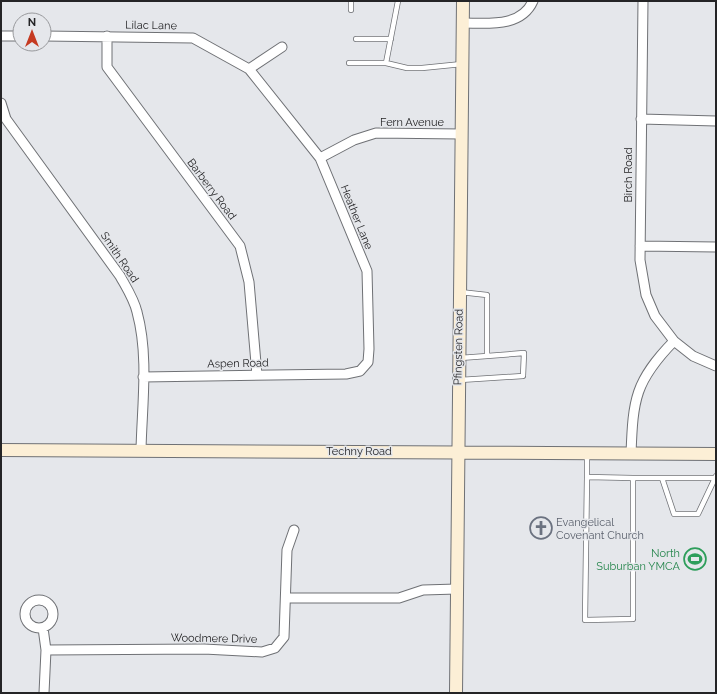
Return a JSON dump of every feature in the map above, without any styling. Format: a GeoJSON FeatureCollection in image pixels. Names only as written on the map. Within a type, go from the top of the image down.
{"type":"FeatureCollection","features":[{"type":"Feature","properties":{"kind":"main road","name":"Pfingsten Road"},"geometry":{"type":"LineString","coordinates":[[456,693],[457,452],[463,1]]}},
{"type":"Feature","properties":{"kind":"main road","name":"Techny Road"},"geometry":{"type":"LineString","coordinates":[[1,450],[716,454]]}},
{"type":"Feature","properties":{"kind":"street"},"geometry":{"type":"LineString","coordinates":[[463,23],[497,23],[521,17],[533,1]]}},
{"type":"Feature","properties":{"kind":"street","name":"Birch Road"},"geometry":{"type":"LineString","coordinates":[[643,1],[640,260],[646,295],[655,316],[674,341],[693,356],[716,366]]}},
{"type":"Feature","properties":{"kind":"street"},"geometry":{"type":"LineString","coordinates":[[1,36],[12,36]]}},
{"type":"Feature","properties":{"kind":"street","name":"Lilac Lane"},"geometry":{"type":"LineString","coordinates":[[52,36],[193,38],[249,69]]}},
{"type":"Feature","properties":{"kind":"street","name":"Barberry Road"},"geometry":{"type":"LineString","coordinates":[[107,36],[107,67],[240,246],[249,282],[257,375]]}},
{"type":"Feature","properties":{"kind":"street"},"geometry":{"type":"LineString","coordinates":[[249,69],[282,48]]}},
{"type":"Feature","properties":{"kind":"street","name":"Heather Lane"},"geometry":{"type":"LineString","coordinates":[[249,69],[320,158],[367,271],[370,349],[368,362],[365,367],[355,374],[334,374]]}},
{"type":"Feature","properties":{"kind":"street","name":"Smith Road"},"geometry":{"type":"LineString","coordinates":[[1,103],[6,120],[120,276],[131,296],[137,311],[143,348],[141,450]]}},
{"type":"Feature","properties":{"kind":"street"},"geometry":{"type":"LineString","coordinates":[[641,119],[716,121]]}},
{"type":"Feature","properties":{"kind":"street","name":"Fern Avenue"},"geometry":{"type":"LineString","coordinates":[[320,158],[354,140],[376,133],[461,134]]}},
{"type":"Feature","properties":{"kind":"street"},"geometry":{"type":"LineString","coordinates":[[640,246],[716,247]]}},
{"type":"Feature","properties":{"kind":"street"},"geometry":{"type":"LineString","coordinates":[[631,454],[632,414],[642,381],[655,360],[674,341]]}},
{"type":"Feature","properties":{"kind":"street","name":"Aspen Road"},"geometry":{"type":"LineString","coordinates":[[142,377],[334,374]]}},
{"type":"Feature","properties":{"kind":"street","name":"Woodmere Drive"},"geometry":{"type":"LineString","coordinates":[[46,650],[204,649],[262,652],[275,648],[284,637],[287,550],[294,530]]}},
{"type":"Feature","properties":{"kind":"street"},"geometry":{"type":"LineString","coordinates":[[286,598],[398,598],[423,590],[457,589]]}},
{"type":"Feature","properties":{"kind":"street"},"geometry":{"type":"LineString","coordinates":[[43,628],[46,650],[44,693]]}},
{"type":"Feature","properties":{"kind":"lane"},"geometry":{"type":"LineString","coordinates":[[351,1],[351,10]]}},
{"type":"Feature","properties":{"kind":"lane"},"geometry":{"type":"LineString","coordinates":[[386,63],[398,1]]}},
{"type":"Feature","properties":{"kind":"lane"},"geometry":{"type":"LineString","coordinates":[[356,39],[391,39]]}},
{"type":"Feature","properties":{"kind":"lane"},"geometry":{"type":"LineString","coordinates":[[349,63],[386,63],[407,68],[462,64]]}},
{"type":"Feature","properties":{"kind":"lane"},"geometry":{"type":"LineString","coordinates":[[459,292],[487,295],[487,356]]}},
{"type":"Feature","properties":{"kind":"lane"},"geometry":{"type":"LineString","coordinates":[[458,358],[524,354],[523,376],[458,380]]}},
{"type":"Feature","properties":{"kind":"lane"},"geometry":{"type":"LineString","coordinates":[[588,454],[585,620],[632,619],[633,478]]}},
{"type":"Feature","properties":{"kind":"lane"},"geometry":{"type":"LineString","coordinates":[[587,477],[716,477],[698,514],[674,514],[662,478]]}},
{"type":"Feature","properties":{"kind":"place","name":"Evangelical Covenant Church"},"geometry":{"type":"Point","coordinates":[541,528]}},
{"type":"Feature","properties":{"kind":"place","name":"North Suburban YMCA"},"geometry":{"type":"Point","coordinates":[695,559]}}]}
